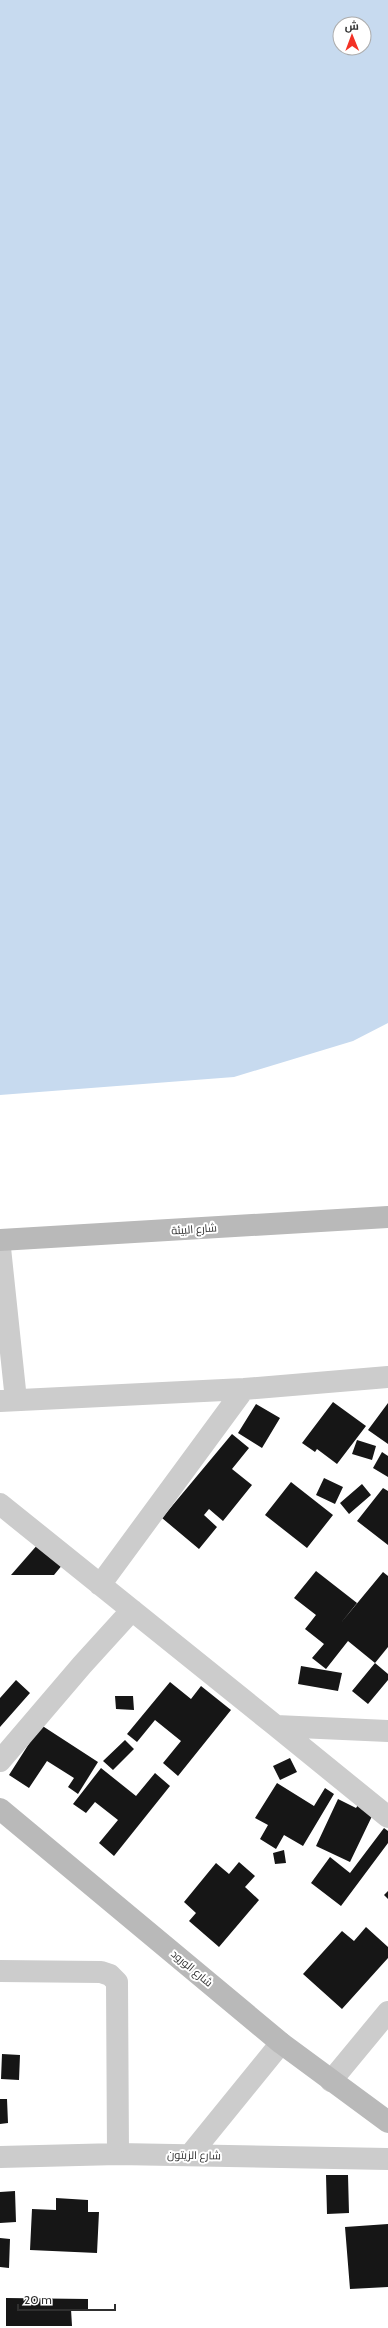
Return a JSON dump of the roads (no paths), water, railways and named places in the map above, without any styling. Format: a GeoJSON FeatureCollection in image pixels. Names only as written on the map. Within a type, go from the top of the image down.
{"type":"FeatureCollection","features":[{"type":"Feature","properties":{"kind":"street","name":"شارع البيئة"},"geometry":{"type":"LineString","coordinates":[[0,1240],[388,1217]]}},
{"type":"Feature","properties":{"kind":"street"},"geometry":{"type":"LineString","coordinates":[[0,1248],[8,1401],[244,1389],[388,1378]]}},
{"type":"Feature","properties":{"kind":"street"},"geometry":{"type":"LineString","coordinates":[[100,1585],[244,1389]]}},
{"type":"Feature","properties":{"kind":"street"},"geometry":{"type":"LineString","coordinates":[[0,1504],[388,1817]]}},
{"type":"Feature","properties":{"kind":"street"},"geometry":{"type":"LineString","coordinates":[[0,1762],[82,1665],[132,1610]]}},
{"type":"Feature","properties":{"kind":"street"},"geometry":{"type":"LineString","coordinates":[[276,1726],[388,1731]]}},
{"type":"Feature","properties":{"kind":"street","name":"شارع الورود"},"geometry":{"type":"LineString","coordinates":[[0,1809],[281,2043],[388,2122]]}},
{"type":"Feature","properties":{"kind":"street"},"geometry":{"type":"LineString","coordinates":[[0,1972],[101,1972],[110,1975],[117,1982],[118,2154]]}},
{"type":"Feature","properties":{"kind":"street"},"geometry":{"type":"LineString","coordinates":[[331,2081],[388,2012]]}},
{"type":"Feature","properties":{"kind":"street"},"geometry":{"type":"LineString","coordinates":[[190,2155],[281,2043]]}},
{"type":"Feature","properties":{"kind":"street","name":"شارع الزيتون"},"geometry":{"type":"LineString","coordinates":[[0,2157],[118,2154],[388,2159]]}},
{"type":"Feature","properties":{"kind":"water"},"geometry":{"type":"Polygon","coordinates":[[[0,0],[388,0],[388,1023],[353,1041],[234,1077],[0,1095],[0,0]]]}}]}
